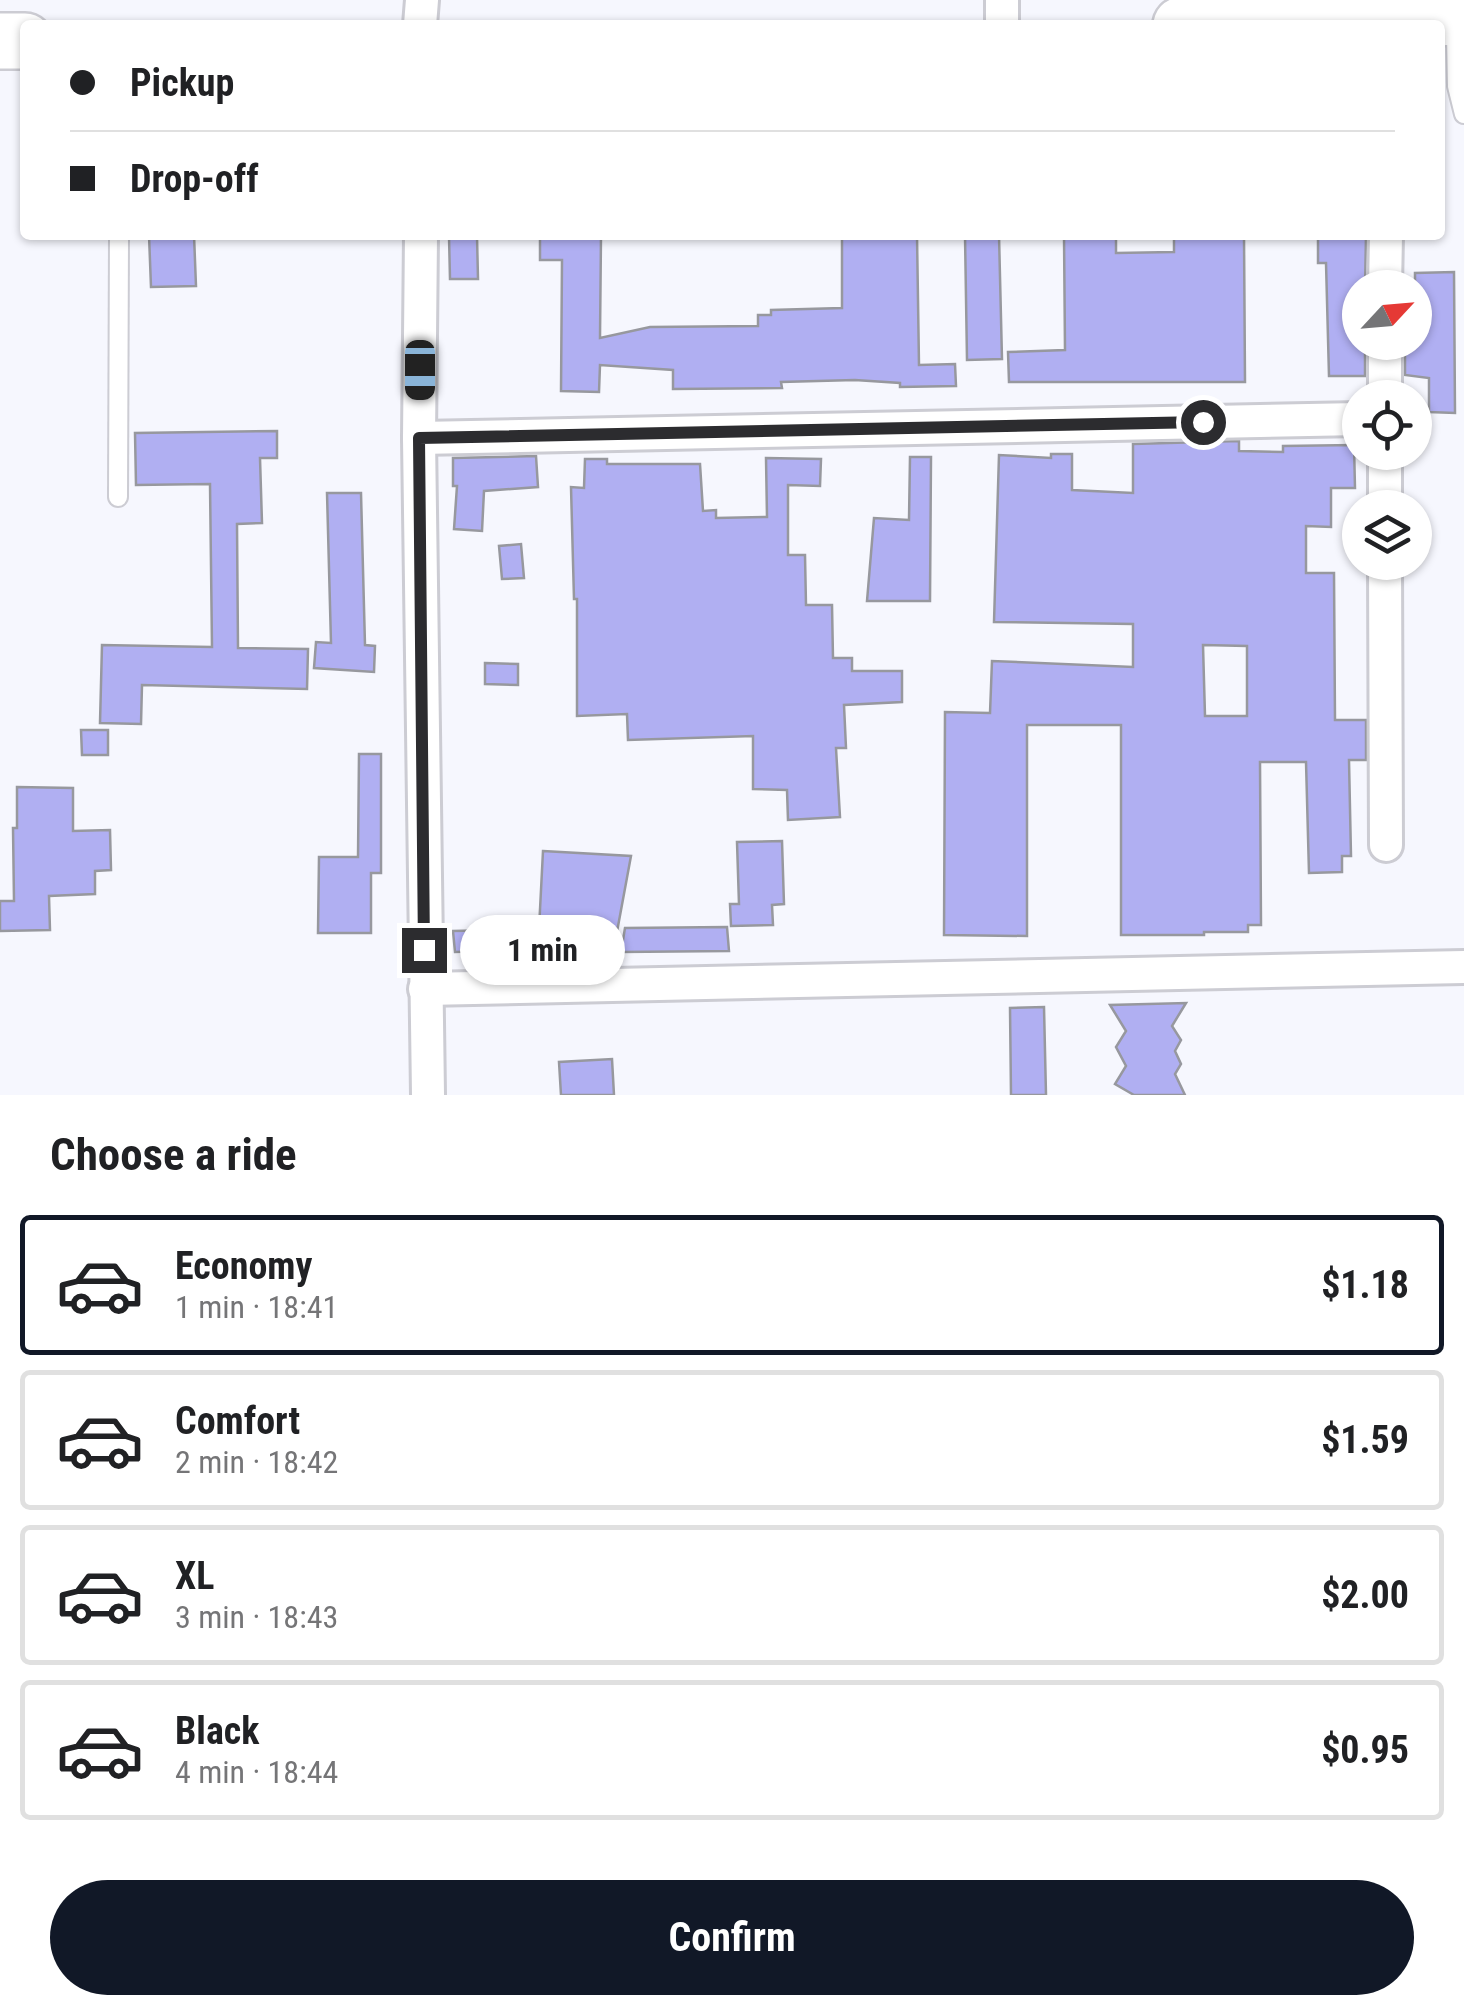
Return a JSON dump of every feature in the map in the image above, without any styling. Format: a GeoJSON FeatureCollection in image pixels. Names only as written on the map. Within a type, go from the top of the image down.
{"type":"FeatureCollection","features":[{"type":"Feature","properties":{"kind":"street"},"geometry":{"type":"LineString","coordinates":[[421,240],[419,438],[428,1095]]}},
{"type":"Feature","properties":{"kind":"street"},"geometry":{"type":"LineString","coordinates":[[1386,240],[1386,270]]}},
{"type":"Feature","properties":{"kind":"street"},"geometry":{"type":"LineString","coordinates":[[419,438],[1342,420]]}},
{"type":"Feature","properties":{"kind":"street"},"geometry":{"type":"LineString","coordinates":[[1385,580],[1386,845]]}},
{"type":"Feature","properties":{"kind":"street"},"geometry":{"type":"LineString","coordinates":[[425,989],[1464,967]]}},
{"type":"Feature","properties":{"kind":"lane"},"geometry":{"type":"LineString","coordinates":[[1456,32],[1457,86],[1464,114]]}},
{"type":"Feature","properties":{"kind":"lane"},"geometry":{"type":"LineString","coordinates":[[118,497],[119,240]]}},
{"type":"Feature","properties":{"kind":"building"},"geometry":{"type":"Polygon","coordinates":[[[149,240],[194,240],[196,286],[151,287],[149,240]]]}},
{"type":"Feature","properties":{"kind":"building"},"geometry":{"type":"Polygon","coordinates":[[[449,240],[477,240],[478,279],[450,279],[449,240]]]}},
{"type":"Feature","properties":{"kind":"building"},"geometry":{"type":"Polygon","coordinates":[[[540,240],[601,240],[600,338],[650,327],[758,326],[758,315],[771,315],[771,310],[842,308],[842,240],[917,240],[919,365],[955,364],[956,386],[900,387],[900,383],[855,380],[781,382],[782,388],[673,389],[673,370],[600,365],[599,392],[561,391],[562,260],[540,260],[540,240]]]}},
{"type":"Feature","properties":{"kind":"building"},"geometry":{"type":"Polygon","coordinates":[[[965,240],[999,240],[1002,359],[967,360],[965,240]]]}},
{"type":"Feature","properties":{"kind":"building"},"geometry":{"type":"Polygon","coordinates":[[[1064,240],[1116,240],[1116,253],[1174,252],[1174,240],[1244,240],[1245,382],[1009,382],[1008,352],[1065,350],[1064,240]]]}},
{"type":"Feature","properties":{"kind":"building"},"geometry":{"type":"Polygon","coordinates":[[[1318,240],[1366,240],[1365,270],[1342,270],[1342,360],[1365,360],[1365,376],[1329,376],[1326,263],[1318,263],[1318,240]]]}},
{"type":"Feature","properties":{"kind":"building"},"geometry":{"type":"Polygon","coordinates":[[[1454,272],[1455,413],[1432,412],[1432,380],[1405,375],[1405,360],[1432,360],[1432,273],[1454,272]]]}},
{"type":"Feature","properties":{"kind":"building"},"geometry":{"type":"Polygon","coordinates":[[[277,431],[277,458],[260,458],[262,523],[237,524],[238,648],[308,649],[307,689],[142,685],[141,724],[100,723],[102,645],[212,647],[210,484],[136,485],[135,433],[277,431]]]}},
{"type":"Feature","properties":{"kind":"building"},"geometry":{"type":"Polygon","coordinates":[[[1239,441],[1239,451],[1283,452],[1283,446],[1342,445],[1342,470],[1355,470],[1355,488],[1331,488],[1331,527],[1306,526],[1306,573],[1334,573],[1335,720],[1366,720],[1366,760],[1349,760],[1351,856],[1342,856],[1342,872],[1309,873],[1306,762],[1260,762],[1261,925],[1248,925],[1248,932],[1121,935],[1121,725],[1027,725],[1027,936],[944,935],[945,712],[990,713],[992,661],[1133,667],[1133,624],[994,622],[999,455],[1051,458],[1051,454],[1072,454],[1072,490],[1133,493],[1133,444],[1239,441]],[[1203,645],[1205,716],[1247,716],[1247,646],[1203,645]]]}},
{"type":"Feature","properties":{"kind":"building"},"geometry":{"type":"Polygon","coordinates":[[[536,456],[538,487],[484,491],[482,531],[454,529],[457,486],[453,486],[453,458],[536,456]]]}},
{"type":"Feature","properties":{"kind":"building"},"geometry":{"type":"Polygon","coordinates":[[[910,457],[931,457],[930,601],[867,601],[874,518],[909,520],[910,457]]]}},
{"type":"Feature","properties":{"kind":"building"},"geometry":{"type":"Polygon","coordinates":[[[766,458],[821,459],[820,486],[788,485],[788,555],[805,555],[806,605],[832,605],[833,658],[852,658],[852,671],[902,671],[902,702],[844,705],[846,748],[836,748],[840,817],[788,820],[787,790],[753,789],[753,736],[628,740],[627,714],[577,716],[577,599],[571,487],[584,488],[585,459],[607,459],[607,464],[700,464],[703,511],[716,510],[716,518],[767,517],[766,458]]]}},
{"type":"Feature","properties":{"kind":"building"},"geometry":{"type":"Polygon","coordinates":[[[327,493],[361,493],[365,645],[375,646],[374,672],[314,668],[316,642],[331,643],[327,493]]]}},
{"type":"Feature","properties":{"kind":"building"},"geometry":{"type":"Polygon","coordinates":[[[521,544],[524,578],[502,579],[499,546],[521,544]]]}},
{"type":"Feature","properties":{"kind":"building"},"geometry":{"type":"Polygon","coordinates":[[[485,663],[518,664],[518,685],[485,684],[485,663]]]}},
{"type":"Feature","properties":{"kind":"building"},"geometry":{"type":"Polygon","coordinates":[[[81,730],[108,730],[108,755],[82,755],[81,730]]]}},
{"type":"Feature","properties":{"kind":"building"},"geometry":{"type":"Polygon","coordinates":[[[359,754],[381,754],[381,873],[371,873],[371,933],[318,933],[319,857],[358,857],[359,754]]]}},
{"type":"Feature","properties":{"kind":"building"},"geometry":{"type":"Polygon","coordinates":[[[17,787],[73,788],[73,831],[110,830],[111,870],[95,871],[95,894],[49,896],[50,930],[0,931],[0,901],[14,901],[17,787]]]}},
{"type":"Feature","properties":{"kind":"building"},"geometry":{"type":"Polygon","coordinates":[[[782,841],[784,904],[772,905],[773,925],[731,926],[730,904],[739,904],[737,842],[782,841]]]}},
{"type":"Feature","properties":{"kind":"building"},"geometry":{"type":"Polygon","coordinates":[[[543,851],[631,856],[614,948],[455,952],[453,931],[539,929],[543,851]]]}},
{"type":"Feature","properties":{"kind":"building"},"geometry":{"type":"Polygon","coordinates":[[[727,927],[729,951],[621,952],[625,928],[727,927]]]}},
{"type":"Feature","properties":{"kind":"building"},"geometry":{"type":"Polygon","coordinates":[[[1186,1003],[1172,1026],[1181,1040],[1175,1051],[1181,1064],[1175,1074],[1185,1095],[1134,1095],[1115,1084],[1126,1066],[1116,1047],[1126,1031],[1110,1005],[1186,1003]]]}},
{"type":"Feature","properties":{"kind":"building"},"geometry":{"type":"Polygon","coordinates":[[[1044,1007],[1046,1095],[1011,1095],[1010,1008],[1044,1007]]]}},
{"type":"Feature","properties":{"kind":"building"},"geometry":{"type":"Polygon","coordinates":[[[612,1059],[614,1095],[561,1095],[559,1062],[612,1059]]]}},
{"type":"Feature","properties":{"kind":"route"},"geometry":{"type":"LineString","coordinates":[[424,950],[419,438],[1203,422]]}}]}
